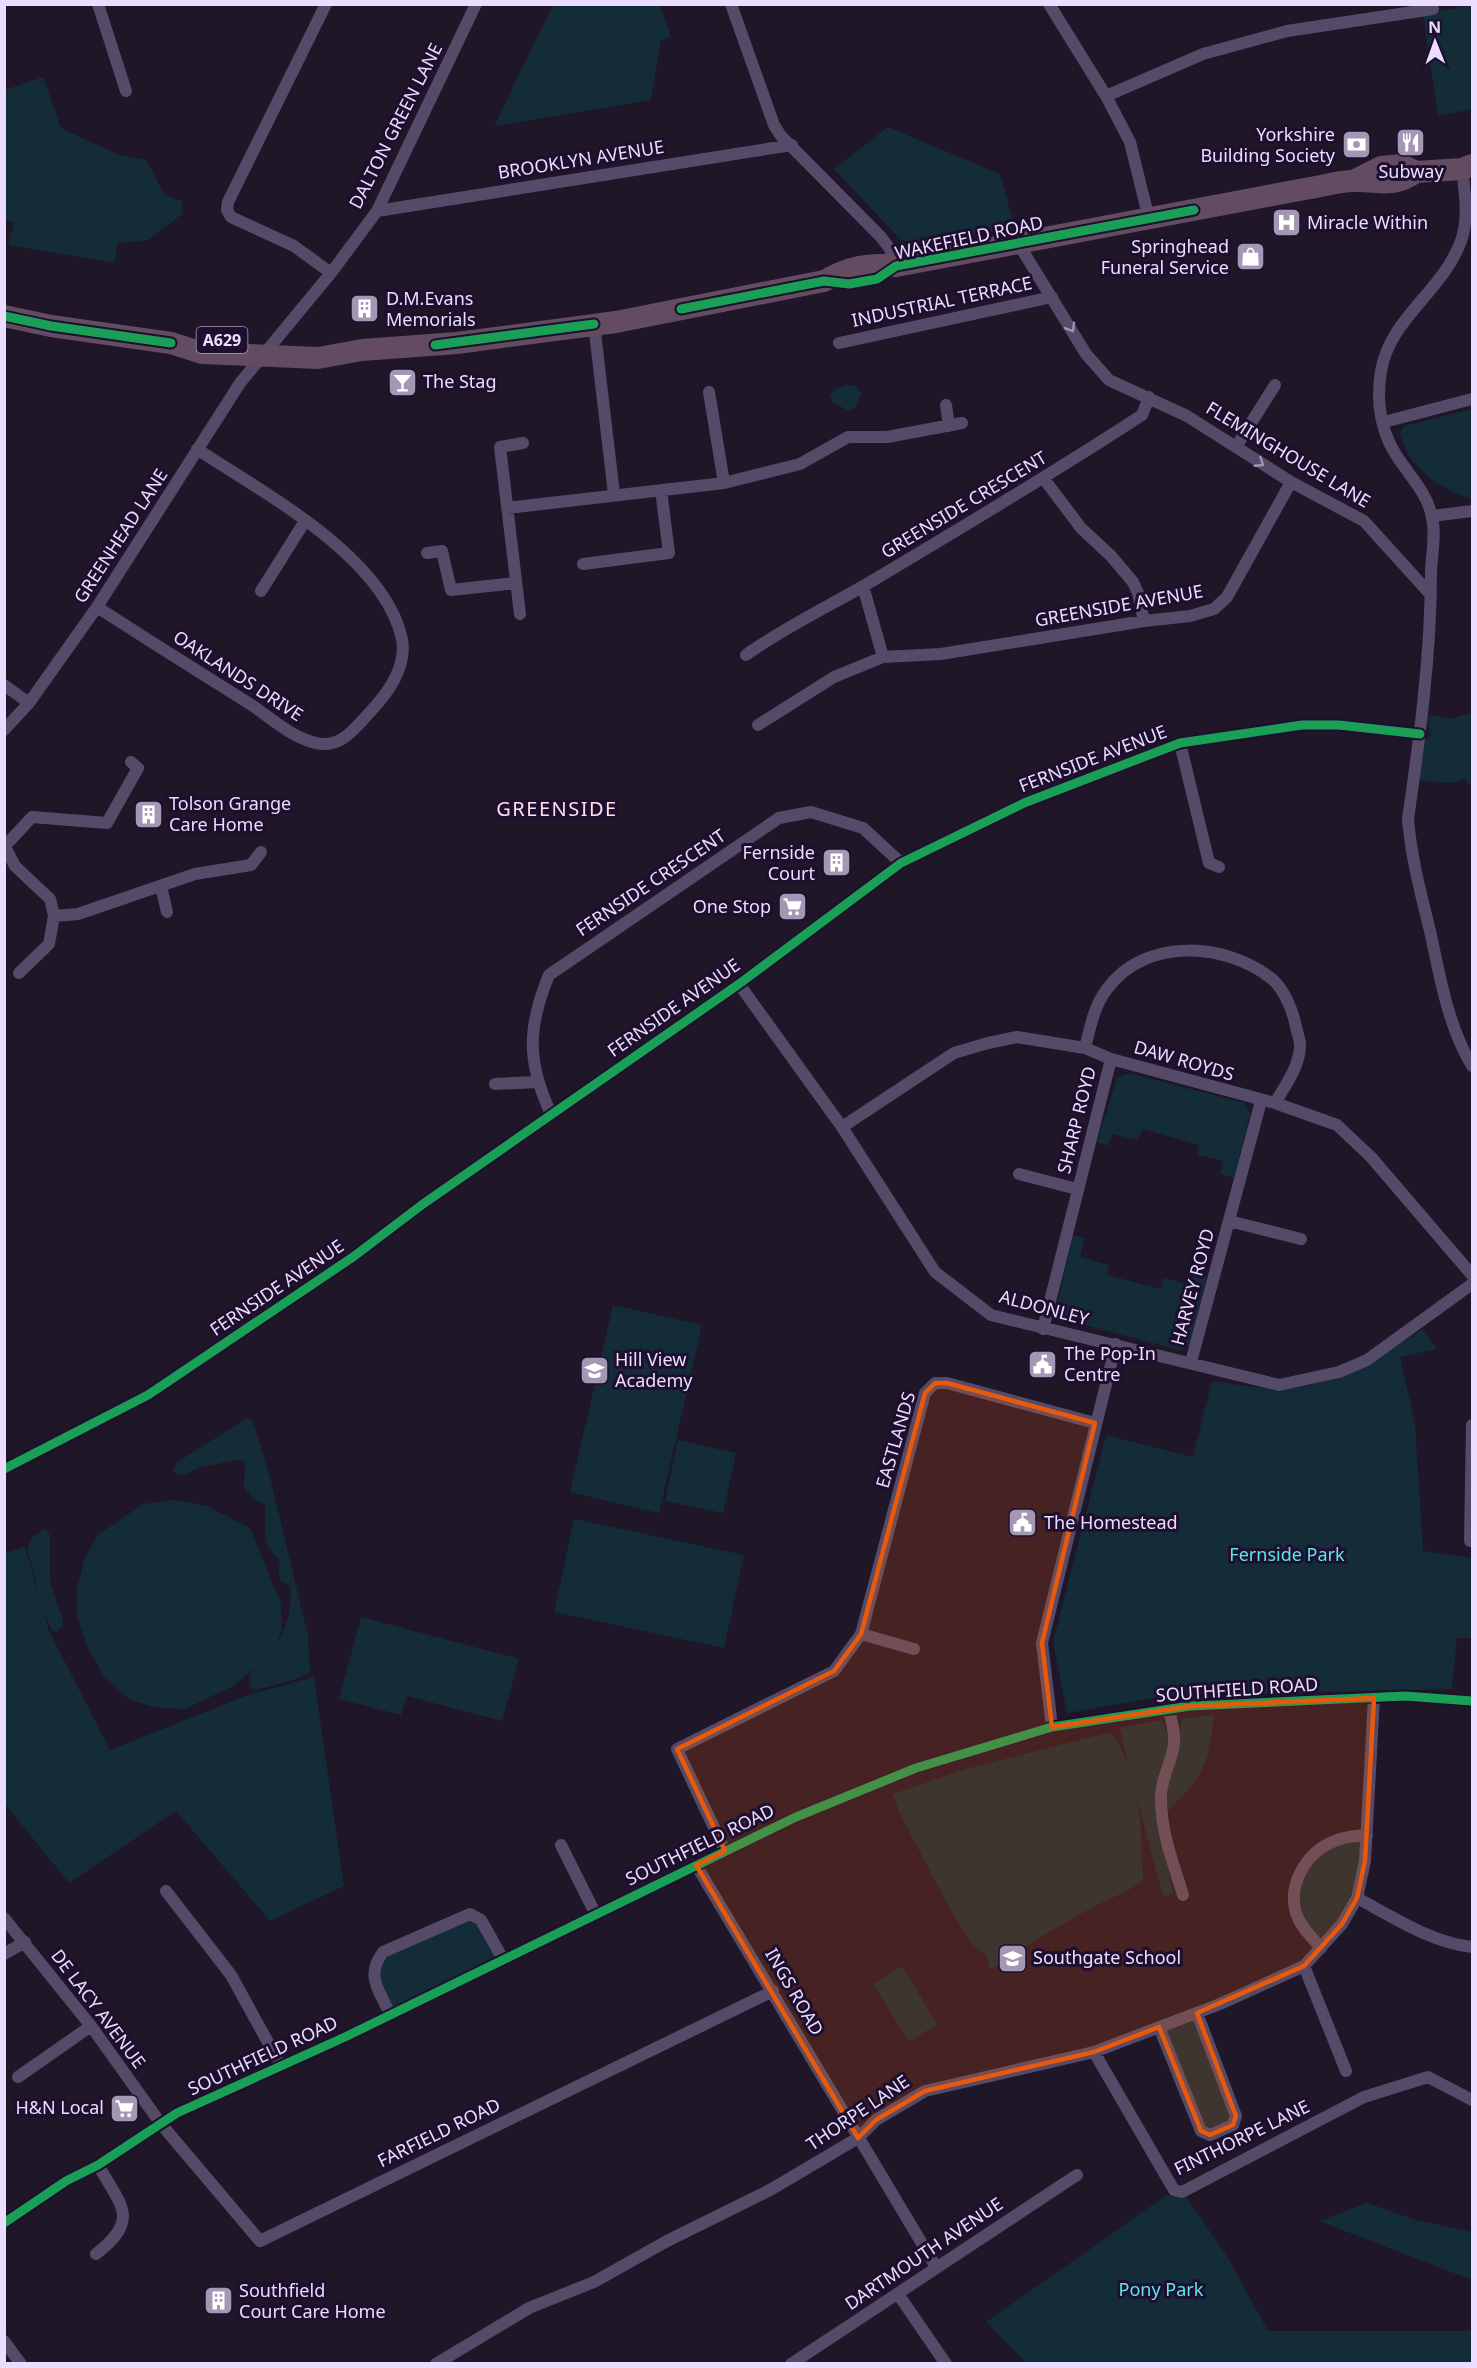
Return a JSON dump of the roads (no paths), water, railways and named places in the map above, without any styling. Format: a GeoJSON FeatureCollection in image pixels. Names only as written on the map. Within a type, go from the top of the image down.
{"type":"FeatureCollection","features":[{"type":"Feature","properties":{"kind":"highway","name":"WAKEFIELD ROAD"},"geometry":{"type":"LineString","coordinates":[[4,316],[62,328],[171,343],[202,353],[267,350],[318,358],[362,350],[457,343],[594,324],[824,281],[849,284],[869,280],[896,266],[1353,181],[1381,167],[1402,165],[1416,172],[1469,168]]}},
{"type":"Feature","properties":{"kind":"street"},"geometry":{"type":"LineString","coordinates":[[98,4],[126,92]]}},
{"type":"Feature","properties":{"kind":"street"},"geometry":{"type":"LineString","coordinates":[[326,4],[228,202],[227,210],[231,218],[294,246],[331,273]]}},
{"type":"Feature","properties":{"kind":"street","name":"DALTON GREEN LANE"},"geometry":{"type":"LineString","coordinates":[[267,350],[331,273],[376,211],[476,4]]}},
{"type":"Feature","properties":{"kind":"street"},"geometry":{"type":"LineString","coordinates":[[731,4],[774,125],[881,237],[890,249],[896,266]]}},
{"type":"Feature","properties":{"kind":"street"},"geometry":{"type":"LineString","coordinates":[[1049,4],[1106,96],[1130,142],[1149,219]]}},
{"type":"Feature","properties":{"kind":"street"},"geometry":{"type":"LineString","coordinates":[[1106,96],[1159,71],[1213,51],[1287,32],[1433,9]]}},
{"type":"Feature","properties":{"kind":"street","name":"BROOKLYN AVENUE"},"geometry":{"type":"LineString","coordinates":[[376,211],[792,145]]}},
{"type":"Feature","properties":{"kind":"street"},"geometry":{"type":"LineString","coordinates":[[1469,168],[1461,241],[1446,269],[1402,322],[1389,345],[1379,390],[1383,423],[1389,443],[1417,482],[1432,516],[1434,539],[1430,643],[1408,819],[1410,847],[1447,1004],[1465,1053],[1473,1066]]}},
{"type":"Feature","properties":{"kind":"street","name":"FLEMINGHOUSE LANE"},"geometry":{"type":"LineString","coordinates":[[1018,243],[1086,354],[1109,380],[1187,416],[1291,482],[1364,521],[1431,596]]}},
{"type":"Feature","properties":{"kind":"street","name":"INDUSTRIAL TERRACE"},"geometry":{"type":"LineString","coordinates":[[839,343],[1052,297]]}},
{"type":"Feature","properties":{"kind":"street"},"geometry":{"type":"LineString","coordinates":[[594,324],[614,494]]}},
{"type":"Feature","properties":{"kind":"street","name":"GREENHEAD LANE"},"geometry":{"type":"LineString","coordinates":[[4,730],[29,703],[97,607],[240,383],[267,350]]}},
{"type":"Feature","properties":{"kind":"street"},"geometry":{"type":"LineString","coordinates":[[1236,447],[1275,385]]}},
{"type":"Feature","properties":{"kind":"street"},"geometry":{"type":"LineString","coordinates":[[709,392],[724,483]]}},
{"type":"Feature","properties":{"kind":"street","name":"GREENSIDE CRESCENT"},"geometry":{"type":"LineString","coordinates":[[746,655],[784,629],[863,586],[1044,479],[1142,415],[1149,397]]}},
{"type":"Feature","properties":{"kind":"street"},"geometry":{"type":"LineString","coordinates":[[1383,423],[1473,399]]}},
{"type":"Feature","properties":{"kind":"street"},"geometry":{"type":"LineString","coordinates":[[507,508],[724,483],[800,464],[848,436],[887,437],[956,424],[946,405]]}},
{"type":"Feature","properties":{"kind":"street"},"geometry":{"type":"LineString","coordinates":[[520,614],[500,447],[523,443]]}},
{"type":"Feature","properties":{"kind":"street","name":"OAKLANDS DRIVE"},"geometry":{"type":"LineString","coordinates":[[97,607],[260,710],[292,734],[313,743],[329,744],[344,740],[385,696],[399,668],[402,641],[391,610],[371,580],[346,552],[305,521],[197,449]]}},
{"type":"Feature","properties":{"kind":"street"},"geometry":{"type":"LineString","coordinates":[[1044,479],[1081,528],[1111,556],[1133,582],[1138,593],[1143,621]]}},
{"type":"Feature","properties":{"kind":"street","name":"GREENSIDE AVENUE"},"geometry":{"type":"LineString","coordinates":[[758,725],[834,677],[883,657],[941,654],[1143,621],[1190,616],[1214,609],[1227,597],[1291,482]]}},
{"type":"Feature","properties":{"kind":"street"},"geometry":{"type":"LineString","coordinates":[[583,564],[669,553],[661,489]]}},
{"type":"Feature","properties":{"kind":"street"},"geometry":{"type":"LineString","coordinates":[[1432,516],[1473,512]]}},
{"type":"Feature","properties":{"kind":"street"},"geometry":{"type":"LineString","coordinates":[[261,591],[305,521]]}},
{"type":"Feature","properties":{"kind":"street"},"geometry":{"type":"LineString","coordinates":[[427,553],[442,551],[451,590],[516,583]]}},
{"type":"Feature","properties":{"kind":"street"},"geometry":{"type":"LineString","coordinates":[[863,586],[883,657]]}},
{"type":"Feature","properties":{"kind":"street"},"geometry":{"type":"LineString","coordinates":[[4,685],[29,703]]}},
{"type":"Feature","properties":{"kind":"street","name":"FERNSIDE AVENUE"},"geometry":{"type":"LineString","coordinates":[[4,1469],[148,1395],[353,1257],[552,1114],[739,984],[901,863],[1024,803],[1180,743],[1302,725],[1339,725],[1420,734]]}},
{"type":"Feature","properties":{"kind":"street"},"geometry":{"type":"LineString","coordinates":[[1180,743],[1209,863],[1219,867]]}},
{"type":"Feature","properties":{"kind":"street"},"geometry":{"type":"LineString","coordinates":[[18,973],[49,944],[54,916],[50,899],[15,866],[5,845],[32,818],[107,822],[138,768],[131,762]]}},
{"type":"Feature","properties":{"kind":"street","name":"FERNSIDE CRESCENT"},"geometry":{"type":"LineString","coordinates":[[552,1114],[537,1082],[532,1036],[535,1008],[549,975],[779,818],[811,812],[863,828],[901,863]]}},
{"type":"Feature","properties":{"kind":"street"},"geometry":{"type":"LineString","coordinates":[[54,916],[78,914],[195,874],[251,865],[261,852]]}},
{"type":"Feature","properties":{"kind":"street"},"geometry":{"type":"LineString","coordinates":[[161,886],[167,912]]}},
{"type":"Feature","properties":{"kind":"street"},"geometry":{"type":"LineString","coordinates":[[1085,1048],[1093,1016],[1107,988],[1133,966],[1165,951],[1196,949],[1236,960],[1246,963],[1273,980],[1292,1011],[1300,1045],[1292,1076],[1275,1103]]}},
{"type":"Feature","properties":{"kind":"street","name":"ALDONLEY"},"geometry":{"type":"LineString","coordinates":[[739,984],[842,1127],[935,1272],[991,1315],[1278,1385],[1339,1372],[1367,1360],[1473,1284]]}},
{"type":"Feature","properties":{"kind":"street","name":"DAW ROYDS"},"geometry":{"type":"LineString","coordinates":[[842,1127],[954,1053],[1017,1037],[1085,1048],[1111,1059],[1275,1103],[1337,1125],[1371,1157],[1473,1275]]}},
{"type":"Feature","properties":{"kind":"street","name":"SHARP ROYD"},"geometry":{"type":"LineString","coordinates":[[1043,1329],[1111,1059]]}},
{"type":"Feature","properties":{"kind":"street"},"geometry":{"type":"LineString","coordinates":[[495,1084],[537,1082]]}},
{"type":"Feature","properties":{"kind":"street","name":"HARVEY ROYD"},"geometry":{"type":"LineString","coordinates":[[1191,1362],[1261,1101]]}},
{"type":"Feature","properties":{"kind":"street","name":"SHARP ROYD"},"geometry":{"type":"LineString","coordinates":[[1019,1174],[1077,1189]]}},
{"type":"Feature","properties":{"kind":"street","name":"HARVEY ROYD"},"geometry":{"type":"LineString","coordinates":[[1229,1221],[1301,1239]]}},
{"type":"Feature","properties":{"kind":"street"},"geometry":{"type":"LineString","coordinates":[[1052,1727],[1042,1643],[1116,1344]]}},
{"type":"Feature","properties":{"kind":"street","name":"EASTLANDS"},"geometry":{"type":"LineString","coordinates":[[725,1851],[677,1749],[834,1671],[861,1634],[925,1393],[935,1383],[947,1383],[1095,1423]]}},
{"type":"Feature","properties":{"kind":"street"},"geometry":{"type":"LineString","coordinates":[[1470,1541],[1473,1425]]}},
{"type":"Feature","properties":{"kind":"street"},"geometry":{"type":"LineString","coordinates":[[861,1634],[914,1649]]}},
{"type":"Feature","properties":{"kind":"street","name":"SOUTHFIELD ROAD"},"geometry":{"type":"LineString","coordinates":[[4,2223],[66,2181],[98,2164],[177,2113],[390,2014],[796,1817],[916,1768],[1052,1727],[1169,1708],[1406,1696],[1473,1701]]}},
{"type":"Feature","properties":{"kind":"street","name":"THORPE LANE"},"geometry":{"type":"LineString","coordinates":[[436,2364],[529,2308],[594,2282],[667,2241],[770,2190],[858,2138],[876,2120],[925,2091],[1094,2052],[1197,2013],[1304,1966],[1342,1924],[1357,1898],[1365,1861],[1374,1698]]}},
{"type":"Feature","properties":{"kind":"street"},"geometry":{"type":"LineString","coordinates":[[1169,1708],[1175,1735],[1172,1755],[1164,1772],[1162,1816],[1165,1836],[1183,1895]]}},
{"type":"Feature","properties":{"kind":"street"},"geometry":{"type":"LineString","coordinates":[[1321,1948],[1300,1923],[1295,1909],[1297,1877],[1305,1863],[1329,1843],[1367,1834]]}},
{"type":"Feature","properties":{"kind":"street"},"geometry":{"type":"LineString","coordinates":[[561,1845],[596,1915]]}},
{"type":"Feature","properties":{"kind":"street","name":"INGS ROAD"},"geometry":{"type":"LineString","coordinates":[[696,1865],[936,2267]]}},
{"type":"Feature","properties":{"kind":"street"},"geometry":{"type":"LineString","coordinates":[[166,1891],[231,1975],[281,2066]]}},
{"type":"Feature","properties":{"kind":"street"},"geometry":{"type":"LineString","coordinates":[[1357,1898],[1437,1939],[1456,1946],[1472,1947]]}},
{"type":"Feature","properties":{"kind":"street"},"geometry":{"type":"LineString","coordinates":[[390,2014],[373,1978],[374,1964],[383,1952],[470,1914],[481,1920],[503,1959]]}},
{"type":"Feature","properties":{"kind":"street","name":"DE LACY AVENUE"},"geometry":{"type":"LineString","coordinates":[[4,1918],[91,2026],[161,2124]]}},
{"type":"Feature","properties":{"kind":"street"},"geometry":{"type":"LineString","coordinates":[[4,1954],[25,1942]]}},
{"type":"Feature","properties":{"kind":"street"},"geometry":{"type":"LineString","coordinates":[[1304,1966],[1346,2071]]}},
{"type":"Feature","properties":{"kind":"street","name":"FARFIELD ROAD"},"geometry":{"type":"LineString","coordinates":[[161,2124],[260,2241],[773,1991]]}},
{"type":"Feature","properties":{"kind":"street"},"geometry":{"type":"LineString","coordinates":[[1159,2026],[1201,2131],[1210,2135],[1233,2125],[1236,2116],[1197,2013]]}},
{"type":"Feature","properties":{"kind":"street"},"geometry":{"type":"LineString","coordinates":[[18,2077],[91,2026]]}},
{"type":"Feature","properties":{"kind":"street","name":"FINTHORPE LANE"},"geometry":{"type":"LineString","coordinates":[[1094,2052],[1163,2173],[1174,2190],[1182,2192],[1364,2097],[1428,2077],[1473,2100]]}},
{"type":"Feature","properties":{"kind":"street"},"geometry":{"type":"LineString","coordinates":[[96,2254],[114,2240],[123,2223],[123,2207],[98,2164]]}},
{"type":"Feature","properties":{"kind":"street","name":"DARTMOUTH AVENUE"},"geometry":{"type":"LineString","coordinates":[[791,2364],[1077,2175]]}},
{"type":"Feature","properties":{"kind":"street"},"geometry":{"type":"LineString","coordinates":[[898,2294],[946,2364]]}},
{"type":"Feature","properties":{"kind":"street"},"geometry":{"type":"LineString","coordinates":[[4,2341],[21,2364]]}},
{"type":"Feature","properties":{"kind":"place","name":"Subway"},"geometry":{"type":"Point","coordinates":[1411,143]}},
{"type":"Feature","properties":{"kind":"place","name":"Yorkshire Building Society"},"geometry":{"type":"Point","coordinates":[1356,145]}},
{"type":"Feature","properties":{"kind":"place","name":"Miracle Within"},"geometry":{"type":"Point","coordinates":[1286,223]}},
{"type":"Feature","properties":{"kind":"place","name":"Springhead Funeral Service"},"geometry":{"type":"Point","coordinates":[1250,257]}},
{"type":"Feature","properties":{"kind":"place","name":"D.M.Evans Memorials"},"geometry":{"type":"Point","coordinates":[365,309]}},
{"type":"Feature","properties":{"kind":"place","name":"The Stag"},"geometry":{"type":"Point","coordinates":[402,382]}},
{"type":"Feature","properties":{"kind":"place","name":"Tolson Grange Care Home"},"geometry":{"type":"Point","coordinates":[148,814]}},
{"type":"Feature","properties":{"kind":"place","name":"Fernside Court"},"geometry":{"type":"Point","coordinates":[836,863]}},
{"type":"Feature","properties":{"kind":"place","name":"One Stop"},"geometry":{"type":"Point","coordinates":[792,907]}},
{"type":"Feature","properties":{"kind":"place","name":"The Pop-In Centre"},"geometry":{"type":"Point","coordinates":[1043,1364]}},
{"type":"Feature","properties":{"kind":"place","name":"Hill View Academy"},"geometry":{"type":"Point","coordinates":[594,1370]}},
{"type":"Feature","properties":{"kind":"place","name":"The Homestead"},"geometry":{"type":"Point","coordinates":[1023,1523]}},
{"type":"Feature","properties":{"kind":"place","name":"Southgate School"},"geometry":{"type":"Point","coordinates":[1012,1958]}},
{"type":"Feature","properties":{"kind":"place","name":"H&N Local"},"geometry":{"type":"Point","coordinates":[125,2108]}},
{"type":"Feature","properties":{"kind":"place","name":"Southfield Court Care Home"},"geometry":{"type":"Point","coordinates":[218,2301]}},
{"type":"Feature","properties":{"kind":"district","name":"GREENSIDE"},"geometry":{"type":"Point","coordinates":[557,809]}},
{"type":"Feature","properties":{"kind":"park label","name":"Fernside Park"},"geometry":{"type":"Point","coordinates":[1287,1555]}},
{"type":"Feature","properties":{"kind":"park label","name":"Pony Park"},"geometry":{"type":"Point","coordinates":[1161,2290]}}]}
